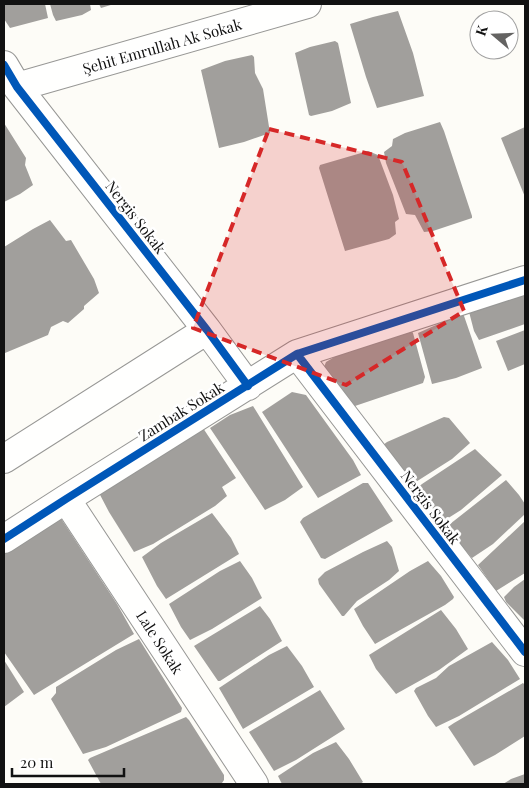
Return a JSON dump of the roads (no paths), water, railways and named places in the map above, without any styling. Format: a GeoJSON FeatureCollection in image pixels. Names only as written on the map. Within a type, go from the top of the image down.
{"type":"FeatureCollection","features":[{"type":"Feature","properties":{"kind":"street","name":"Şehit Emrullah Ak Sokak"},"geometry":{"type":"LineString","coordinates":[[10,76],[306,4]]}},
{"type":"Feature","properties":{"kind":"street","name":"Nergis Sokak"},"geometry":{"type":"LineString","coordinates":[[10,76],[207,330],[248,386]]}},
{"type":"Feature","properties":{"kind":"street","name":"Zambak Sokak"},"geometry":{"type":"LineString","coordinates":[[4,540],[297,354],[525,280]]}},
{"type":"Feature","properties":{"kind":"street"},"geometry":{"type":"LineString","coordinates":[[4,459],[207,330]]}},
{"type":"Feature","properties":{"kind":"street","name":"Nergis Sokak"},"geometry":{"type":"LineString","coordinates":[[297,354],[525,652]]}},
{"type":"Feature","properties":{"kind":"street","name":"Lale Sokak"},"geometry":{"type":"LineString","coordinates":[[66,499],[254,784]]}}]}
